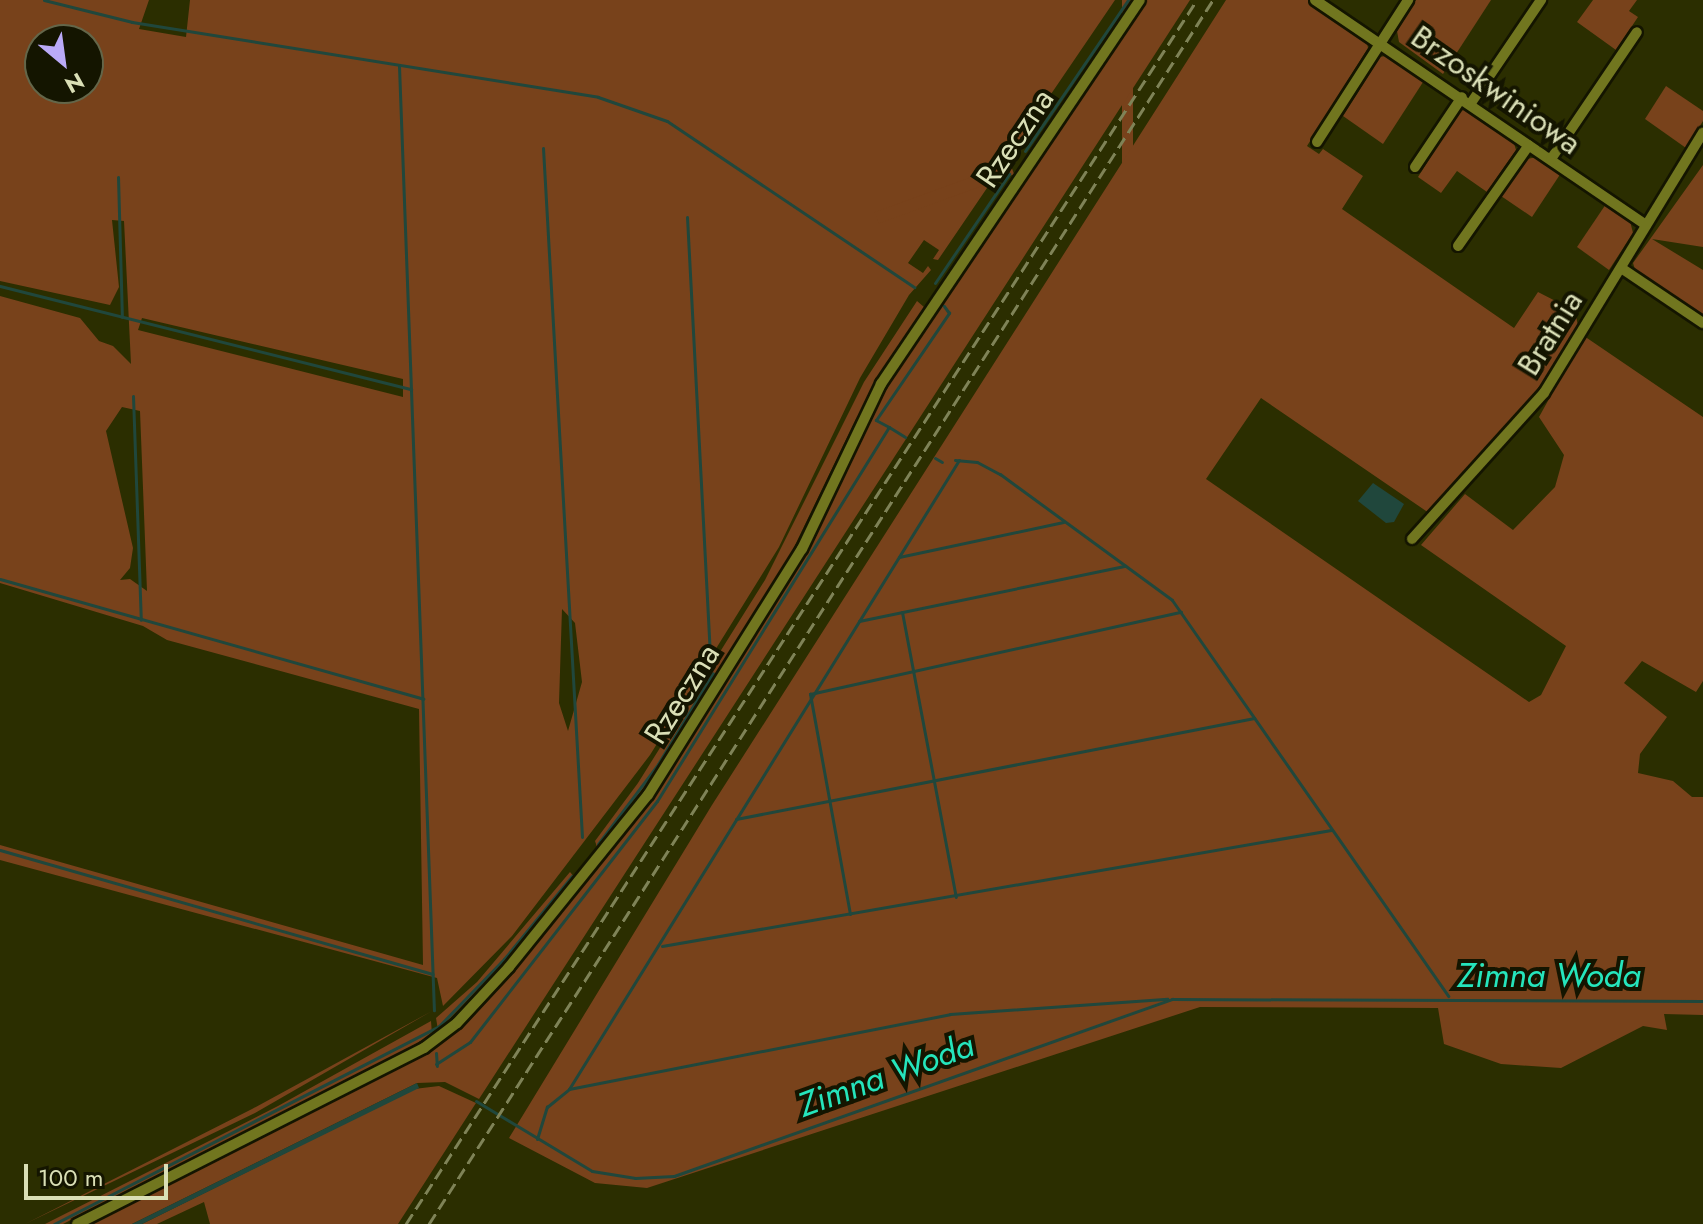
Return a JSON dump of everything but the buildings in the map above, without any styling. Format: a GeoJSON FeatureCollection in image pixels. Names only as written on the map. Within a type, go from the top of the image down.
{"type":"FeatureCollection","features":[{"type":"Feature","properties":{"kind":"street","name":"Rzeczna"},"geometry":{"type":"LineString","coordinates":[[77,1224],[424,1048],[457,1023],[509,967],[648,795],[802,549],[881,384],[1140,0]]}},
{"type":"Feature","properties":{"kind":"street","name":"Brzoskwiniowa"},"geometry":{"type":"LineString","coordinates":[[1315,0],[1381,41],[1646,225]]}},
{"type":"Feature","properties":{"kind":"street"},"geometry":{"type":"LineString","coordinates":[[1317,142],[1408,0]]}},
{"type":"Feature","properties":{"kind":"street"},"geometry":{"type":"LineString","coordinates":[[1415,167],[1541,0]]}},
{"type":"Feature","properties":{"kind":"street"},"geometry":{"type":"LineString","coordinates":[[1551,159],[1637,32]]}},
{"type":"Feature","properties":{"kind":"street","name":"Bratnia"},"geometry":{"type":"LineString","coordinates":[[1412,539],[1544,393],[1703,133]]}},
{"type":"Feature","properties":{"kind":"street"},"geometry":{"type":"LineString","coordinates":[[1458,246],[1529,145]]}},
{"type":"Feature","properties":{"kind":"street"},"geometry":{"type":"LineString","coordinates":[[1621,268],[1703,323]]}},
{"type":"Feature","properties":{"kind":"shaded area"},"geometry":{"type":"Polygon","coordinates":[[[0,0],[149,0],[139,29],[186,37],[190,0],[1115,0],[938,260],[933,259],[939,250],[924,240],[908,263],[923,273],[928,266],[931,270],[909,295],[860,378],[779,547],[650,755],[512,936],[443,1006],[437,978],[0,860],[0,845],[423,965],[419,709],[167,640],[143,626],[0,583],[0,296],[80,318],[99,341],[113,346],[131,364],[124,221],[112,220],[119,287],[110,305],[0,281],[0,0]],[[142,318],[138,330],[403,397],[403,379],[142,318]],[[122,407],[106,431],[133,548],[130,568],[120,580],[130,579],[147,591],[140,411],[122,407]],[[562,609],[559,703],[568,731],[582,682],[575,623],[562,609]]]}},
{"type":"Feature","properties":{"kind":"shaded area"},"geometry":{"type":"Polygon","coordinates":[[[1122,0],[1133,0],[1133,189],[1122,189],[1122,0]]]}},
{"type":"Feature","properties":{"kind":"shaded area"},"geometry":{"type":"Polygon","coordinates":[[[1145,0],[1190,0],[479,1099],[445,1082],[417,1083],[132,1224],[87,1224],[433,1047],[519,963],[656,792],[800,561],[897,367],[1145,0]]]}},
{"type":"Feature","properties":{"kind":"shaded area"},"geometry":{"type":"Polygon","coordinates":[[[1226,0],[1308,0],[1366,38],[1368,48],[1307,146],[1319,154],[1323,149],[1363,176],[1342,209],[1514,328],[1538,292],[1575,311],[1578,326],[1538,393],[1429,513],[1261,398],[1206,479],[1529,702],[1541,695],[1566,646],[1421,545],[1465,494],[1513,530],[1555,487],[1564,455],[1539,417],[1584,336],[1703,417],[1703,681],[1696,692],[1642,661],[1624,683],[1667,717],[1640,754],[1638,773],[1673,781],[1692,797],[1703,797],[1703,1015],[1664,1014],[1667,1030],[1643,1026],[1561,1068],[1501,1064],[1444,1044],[1438,1008],[1200,1007],[647,1188],[595,1183],[509,1138],[712,805],[1226,0]]]}},
{"type":"Feature","properties":{"kind":"shaded area"},"geometry":{"type":"Polygon","coordinates":[[[1416,0],[1491,0],[1443,74],[1399,42],[1397,31],[1416,0]]]}},
{"type":"Feature","properties":{"kind":"shaded area"},"geometry":{"type":"Polygon","coordinates":[[[1593,0],[1637,0],[1629,11],[1638,17],[1616,50],[1577,22],[1593,0]]]}},
{"type":"Feature","properties":{"kind":"shaded area"},"geometry":{"type":"Polygon","coordinates":[[[1390,55],[1425,79],[1383,144],[1343,116],[1380,57],[1390,55]]]}},
{"type":"Feature","properties":{"kind":"shaded area"},"geometry":{"type":"Polygon","coordinates":[[[1666,86],[1703,111],[1703,121],[1686,148],[1645,119],[1666,86]]]}},
{"type":"Feature","properties":{"kind":"shaded area"},"geometry":{"type":"Polygon","coordinates":[[[1469,109],[1513,140],[1516,150],[1487,192],[1457,171],[1441,193],[1418,177],[1459,111],[1469,109]]]}},
{"type":"Feature","properties":{"kind":"shaded area"},"geometry":{"type":"Polygon","coordinates":[[[1537,157],[1561,173],[1532,217],[1501,196],[1527,159],[1537,157]]]}},
{"type":"Feature","properties":{"kind":"shaded area"},"geometry":{"type":"Polygon","coordinates":[[[1010,163],[1014,174],[879,224],[875,212],[1010,163]]]}},
{"type":"Feature","properties":{"kind":"shaded area"},"geometry":{"type":"Polygon","coordinates":[[[1703,165],[1703,247],[1652,239],[1703,270],[1703,318],[1636,273],[1633,263],[1703,165]]]}},
{"type":"Feature","properties":{"kind":"shaded area"},"geometry":{"type":"Polygon","coordinates":[[[1606,204],[1630,221],[1633,233],[1609,270],[1577,247],[1606,204]]]}},
{"type":"Feature","properties":{"kind":"shaded area"},"geometry":{"type":"Polygon","coordinates":[[[917,301],[924,307],[856,419],[783,570],[663,763],[597,847],[595,841],[638,783],[765,580],[864,382],[917,301]]]}},
{"type":"Feature","properties":{"kind":"shaded area"},"geometry":{"type":"Polygon","coordinates":[[[570,872],[575,878],[507,961],[438,1030],[436,1018],[477,982],[570,872]]]}},
{"type":"Feature","properties":{"kind":"shaded area"},"geometry":{"type":"Polygon","coordinates":[[[432,1011],[255,1113],[25,1224],[252,1109],[432,1011]]]}},
{"type":"Feature","properties":{"kind":"shaded area"},"geometry":{"type":"Polygon","coordinates":[[[431,1021],[432,1034],[401,1053],[63,1224],[45,1224],[278,1106],[431,1021]]]}},
{"type":"Feature","properties":{"kind":"shaded area"},"geometry":{"type":"Polygon","coordinates":[[[439,1086],[476,1103],[398,1224],[210,1224],[204,1202],[157,1224],[142,1224],[414,1089],[439,1086]]]}},
{"type":"Feature","properties":{"kind":"water"},"geometry":{"type":"Polygon","coordinates":[[[1373,483],[1404,504],[1394,522],[1386,523],[1358,501],[1373,483]]]}},
{"type":"Feature","properties":{"kind":"water"},"geometry":{"type":"Polygon","coordinates":[[[417,1083],[419,1088],[142,1224],[132,1224],[417,1083]]]}},
{"type":"Feature","properties":{"kind":"waterway"},"geometry":{"type":"LineString","coordinates":[[44,0],[132,22],[598,97],[667,121],[914,287]]}},
{"type":"Feature","properties":{"kind":"waterway"},"geometry":{"type":"LineString","coordinates":[[1025,151],[1128,0]]}},
{"type":"Feature","properties":{"kind":"waterway"},"geometry":{"type":"LineString","coordinates":[[399,66],[434,1010]]}},
{"type":"Feature","properties":{"kind":"waterway"},"geometry":{"type":"LineString","coordinates":[[543,148],[582,837]]}},
{"type":"Feature","properties":{"kind":"waterway"},"geometry":{"type":"LineString","coordinates":[[935,283],[1009,174]]}},
{"type":"Feature","properties":{"kind":"waterway"},"geometry":{"type":"LineString","coordinates":[[118,177],[122,317]]}},
{"type":"Feature","properties":{"kind":"waterway"},"geometry":{"type":"LineString","coordinates":[[687,217],[710,654]]}},
{"type":"Feature","properties":{"kind":"waterway"},"geometry":{"type":"LineString","coordinates":[[0,286],[411,389]]}},
{"type":"Feature","properties":{"kind":"waterway"},"geometry":{"type":"LineString","coordinates":[[436,1064],[470,1042],[657,801],[889,427],[876,420],[949,313],[944,306]]}},
{"type":"Feature","properties":{"kind":"waterway"},"geometry":{"type":"LineString","coordinates":[[133,396],[141,620]]}},
{"type":"Feature","properties":{"kind":"waterway"},"geometry":{"type":"LineString","coordinates":[[889,427],[905,437]]}},
{"type":"Feature","properties":{"kind":"waterway"},"geometry":{"type":"LineString","coordinates":[[935,458],[942,462]]}},
{"type":"Feature","properties":{"kind":"waterway"},"geometry":{"type":"LineString","coordinates":[[955,460],[977,462],[1000,474],[1172,600],[1448,996]]}},
{"type":"Feature","properties":{"kind":"waterway"},"geometry":{"type":"LineString","coordinates":[[569,1089],[959,460]]}},
{"type":"Feature","properties":{"kind":"waterway"},"geometry":{"type":"LineString","coordinates":[[899,557],[1063,522]]}},
{"type":"Feature","properties":{"kind":"waterway"},"geometry":{"type":"LineString","coordinates":[[859,621],[1125,566]]}},
{"type":"Feature","properties":{"kind":"waterway"},"geometry":{"type":"LineString","coordinates":[[0,579],[423,699]]}},
{"type":"Feature","properties":{"kind":"waterway"},"geometry":{"type":"LineString","coordinates":[[902,612],[956,897]]}},
{"type":"Feature","properties":{"kind":"waterway"},"geometry":{"type":"LineString","coordinates":[[850,914],[810,694],[1181,612]]}},
{"type":"Feature","properties":{"kind":"waterway"},"geometry":{"type":"LineString","coordinates":[[598,844],[658,764],[713,673]]}},
{"type":"Feature","properties":{"kind":"waterway"},"geometry":{"type":"LineString","coordinates":[[736,819],[1254,718]]}},
{"type":"Feature","properties":{"kind":"waterway"},"geometry":{"type":"LineString","coordinates":[[662,946],[1331,830]]}},
{"type":"Feature","properties":{"kind":"waterway"},"geometry":{"type":"LineString","coordinates":[[0,850],[433,974]]}},
{"type":"Feature","properties":{"kind":"waterway"},"geometry":{"type":"LineString","coordinates":[[54,1224],[439,1026],[504,959],[572,876]]}},
{"type":"Feature","properties":{"kind":"waterway"},"geometry":{"type":"LineString","coordinates":[[537,1139],[547,1107],[569,1089],[950,1014],[1167,999]]}},
{"type":"Feature","properties":{"kind":"waterway","name":"Zimna Woda"},"geometry":{"type":"LineString","coordinates":[[476,1101],[592,1171],[635,1178],[674,1176],[1172,999],[1703,1001]]}},
{"type":"Feature","properties":{"kind":"waterway"},"geometry":{"type":"LineString","coordinates":[[436,1053],[437,1066]]}},
{"type":"Feature","properties":{"kind":"railway"},"geometry":{"type":"LineString","coordinates":[[406,1224],[1197,0]]}},
{"type":"Feature","properties":{"kind":"railway"},"geometry":{"type":"LineString","coordinates":[[429,1224],[1213,0]]}}]}
